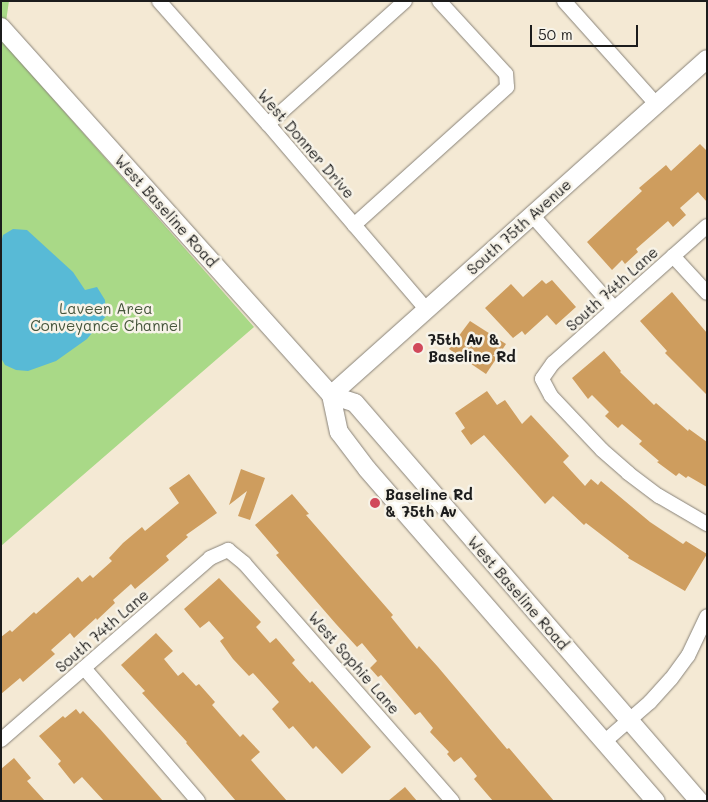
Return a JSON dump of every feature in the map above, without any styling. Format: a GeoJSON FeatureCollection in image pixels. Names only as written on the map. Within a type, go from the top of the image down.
{"type":"FeatureCollection","features":[{"type":"Feature","properties":{"kind":"main road","name":"West Baseline Road"},"geometry":{"type":"LineString","coordinates":[[1,27],[331,395],[340,432],[367,469],[656,801]]}},
{"type":"Feature","properties":{"kind":"main road","name":"South 75th Avenue"},"geometry":{"type":"LineString","coordinates":[[331,395],[707,59]]}},
{"type":"Feature","properties":{"kind":"main road","name":"West Baseline Road"},"geometry":{"type":"LineString","coordinates":[[331,395],[354,403],[699,801]]}},
{"type":"Feature","properties":{"kind":"street","name":"West Donner Drive"},"geometry":{"type":"LineString","coordinates":[[159,1],[268,124],[426,309]]}},
{"type":"Feature","properties":{"kind":"street"},"geometry":{"type":"LineString","coordinates":[[268,124],[405,1]]}},
{"type":"Feature","properties":{"kind":"street"},"geometry":{"type":"LineString","coordinates":[[354,225],[507,87],[506,74],[439,1]]}},
{"type":"Feature","properties":{"kind":"street"},"geometry":{"type":"LineString","coordinates":[[564,1],[656,104]]}},
{"type":"Feature","properties":{"kind":"street"},"geometry":{"type":"LineString","coordinates":[[532,215],[614,308]]}},
{"type":"Feature","properties":{"kind":"street","name":"South 74th Lane"},"geometry":{"type":"LineString","coordinates":[[707,226],[553,363],[542,379],[551,396],[602,450],[628,473],[659,496],[707,524]]}},
{"type":"Feature","properties":{"kind":"street"},"geometry":{"type":"LineString","coordinates":[[673,256],[707,293]]}},
{"type":"Feature","properties":{"kind":"street","name":"South 74th Lane"},"geometry":{"type":"LineString","coordinates":[[1,740],[210,558],[228,550]]}},
{"type":"Feature","properties":{"kind":"street","name":"West Sophie Lane"},"geometry":{"type":"LineString","coordinates":[[228,550],[244,562],[452,801]]}},
{"type":"Feature","properties":{"kind":"street"},"geometry":{"type":"LineString","coordinates":[[604,742],[650,702],[688,656],[707,616]]}},
{"type":"Feature","properties":{"kind":"street"},"geometry":{"type":"LineString","coordinates":[[84,668],[198,801]]}},
{"type":"Feature","properties":{"kind":"green space","name":"Laveen Area Conveyance Channel"},"geometry":{"type":"Polygon","coordinates":[[[1,1],[9,1],[3,42],[254,327],[1,546],[1,1]]]}},
{"type":"Feature","properties":{"kind":"water"},"geometry":{"type":"Polygon","coordinates":[[[13,229],[27,230],[73,272],[85,290],[97,287],[105,300],[106,316],[87,339],[56,361],[28,371],[16,370],[5,365],[1,358],[1,243],[3,235],[13,229]]]}},
{"type":"Feature","properties":{"kind":"building"},"geometry":{"type":"Polygon","coordinates":[[[700,144],[707,151],[707,202],[698,192],[680,208],[686,215],[673,227],[668,221],[636,249],[638,252],[625,264],[622,260],[612,270],[587,242],[642,191],[639,188],[666,165],[671,171],[700,144]]]}},
{"type":"Feature","properties":{"kind":"building"},"geometry":{"type":"Polygon","coordinates":[[[542,280],[546,284],[552,280],[576,307],[556,325],[547,315],[525,335],[522,331],[513,338],[485,308],[511,284],[523,297],[542,280]]]}},
{"type":"Feature","properties":{"kind":"building"},"geometry":{"type":"Polygon","coordinates":[[[672,292],[707,333],[707,395],[665,353],[667,351],[640,321],[672,292]]]}},
{"type":"Feature","properties":{"kind":"building"},"geometry":{"type":"Polygon","coordinates":[[[470,321],[506,344],[486,374],[449,349],[470,321]]]}},
{"type":"Feature","properties":{"kind":"building"},"geometry":{"type":"Polygon","coordinates":[[[604,351],[620,372],[654,405],[656,403],[688,431],[689,429],[707,442],[707,487],[688,476],[686,478],[679,473],[676,476],[657,462],[659,461],[639,444],[642,441],[622,424],[618,428],[605,416],[609,412],[592,395],[588,399],[572,378],[604,351]]]}},
{"type":"Feature","properties":{"kind":"building"},"geometry":{"type":"Polygon","coordinates":[[[487,391],[497,405],[505,400],[522,424],[531,415],[569,456],[563,462],[585,486],[591,479],[598,485],[601,481],[650,522],[683,544],[686,541],[707,554],[685,591],[628,558],[629,556],[586,523],[584,525],[553,496],[545,504],[484,435],[471,445],[461,431],[465,428],[455,413],[487,391]]]}},
{"type":"Feature","properties":{"kind":"building"},"geometry":{"type":"Polygon","coordinates":[[[241,469],[265,478],[250,520],[238,516],[247,491],[229,505],[241,469]]]}},
{"type":"Feature","properties":{"kind":"building"},"geometry":{"type":"Polygon","coordinates":[[[189,474],[217,513],[186,535],[188,537],[166,556],[169,560],[135,589],[131,584],[113,600],[115,603],[97,620],[96,618],[74,638],[70,633],[51,650],[55,654],[23,682],[20,678],[1,694],[1,637],[10,630],[12,632],[34,612],[36,614],[78,577],[82,582],[90,575],[93,578],[112,561],[109,558],[123,543],[142,527],[145,531],[179,503],[169,488],[189,474]]]}},
{"type":"Feature","properties":{"kind":"building"},"geometry":{"type":"Polygon","coordinates":[[[292,494],[309,514],[306,515],[393,615],[391,617],[417,649],[419,646],[554,801],[493,801],[474,779],[477,776],[461,757],[454,762],[447,754],[449,752],[430,732],[433,728],[420,712],[415,715],[381,675],[378,677],[370,668],[377,661],[362,643],[357,647],[336,624],[276,555],[279,553],[255,525],[292,494]]]}},
{"type":"Feature","properties":{"kind":"building"},"geometry":{"type":"Polygon","coordinates":[[[219,578],[261,622],[256,627],[270,643],[276,638],[295,660],[292,663],[310,683],[312,681],[371,747],[342,774],[316,746],[313,749],[293,726],[289,729],[272,709],[279,702],[253,673],[249,676],[233,659],[220,641],[224,638],[209,621],[200,628],[184,609],[219,578]]]}},
{"type":"Feature","properties":{"kind":"building"},"geometry":{"type":"Polygon","coordinates":[[[156,633],[173,651],[164,659],[178,676],[183,672],[196,686],[199,684],[215,702],[212,705],[240,737],[243,734],[260,752],[251,760],[287,801],[236,801],[187,742],[142,693],[145,691],[121,665],[156,633]]]}},
{"type":"Feature","properties":{"kind":"building"},"geometry":{"type":"Polygon","coordinates":[[[76,709],[80,714],[83,711],[163,801],[104,801],[82,777],[74,784],[58,764],[61,761],[39,736],[63,716],[65,718],[76,709]]]}},
{"type":"Feature","properties":{"kind":"building"},"geometry":{"type":"Polygon","coordinates":[[[14,758],[31,778],[27,781],[45,801],[1,801],[1,769],[14,758]]]}},
{"type":"Feature","properties":{"kind":"building"},"geometry":{"type":"Polygon","coordinates":[[[405,787],[417,801],[388,801],[405,787]]]}},
{"type":"Feature","properties":{"kind":"place","name":"75th Av & Baseline Rd"},"geometry":{"type":"Point","coordinates":[418,348]}},
{"type":"Feature","properties":{"kind":"place","name":"Baseline Rd & 75th Av"},"geometry":{"type":"Point","coordinates":[375,503]}}]}
